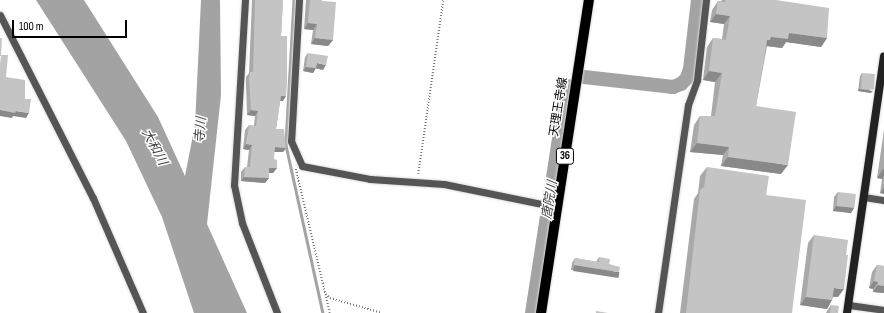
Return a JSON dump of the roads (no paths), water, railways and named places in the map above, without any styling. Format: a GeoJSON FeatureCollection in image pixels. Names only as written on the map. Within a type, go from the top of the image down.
{"type":"FeatureCollection","features":[{"type":"Feature","properties":{"kind":"main road","name":"天理王寺線"},"geometry":{"type":"LineString","coordinates":[[541,313],[556,207],[589,0]]}},
{"type":"Feature","properties":{"kind":"street"},"geometry":{"type":"LineString","coordinates":[[245,0],[234,186],[242,223],[277,313]]}},
{"type":"Feature","properties":{"kind":"street"},"geometry":{"type":"LineString","coordinates":[[299,0],[291,141],[302,166],[370,179],[418,182],[482,190],[556,207]]}},
{"type":"Feature","properties":{"kind":"street"},"geometry":{"type":"LineString","coordinates":[[658,313],[688,105],[697,80],[706,0]]}},
{"type":"Feature","properties":{"kind":"street"},"geometry":{"type":"LineString","coordinates":[[0,15],[93,198],[143,313]]}},
{"type":"Feature","properties":{"kind":"street"},"geometry":{"type":"LineString","coordinates":[[884,57],[848,309],[884,310]]}},
{"type":"Feature","properties":{"kind":"street"},"geometry":{"type":"LineString","coordinates":[[864,197],[884,200]]}},
{"type":"Feature","properties":{"kind":"water"},"geometry":{"type":"Polygon","coordinates":[[[36,0],[84,0],[158,117],[185,176],[195,125],[201,0],[220,0],[221,95],[207,224],[247,313],[194,313],[162,217],[126,141],[36,0]]]}},
{"type":"Feature","properties":{"kind":"waterway"},"geometry":{"type":"LineString","coordinates":[[294,0],[286,145],[323,313]]}},
{"type":"Feature","properties":{"kind":"waterway","name":"唐院川"},"geometry":{"type":"LineString","coordinates":[[584,77],[673,87],[681,84],[687,78],[690,69],[698,0]]}},
{"type":"Feature","properties":{"kind":"waterway","name":"唐院川"},"geometry":{"type":"LineString","coordinates":[[532,313],[567,86]]}},
{"type":"Feature","properties":{"kind":"water label","name":"寺川"},"geometry":{"type":"Point","coordinates":[201,130]}},
{"type":"Feature","properties":{"kind":"water label","name":"大和川"},"geometry":{"type":"Point","coordinates":[154,147]}}]}
